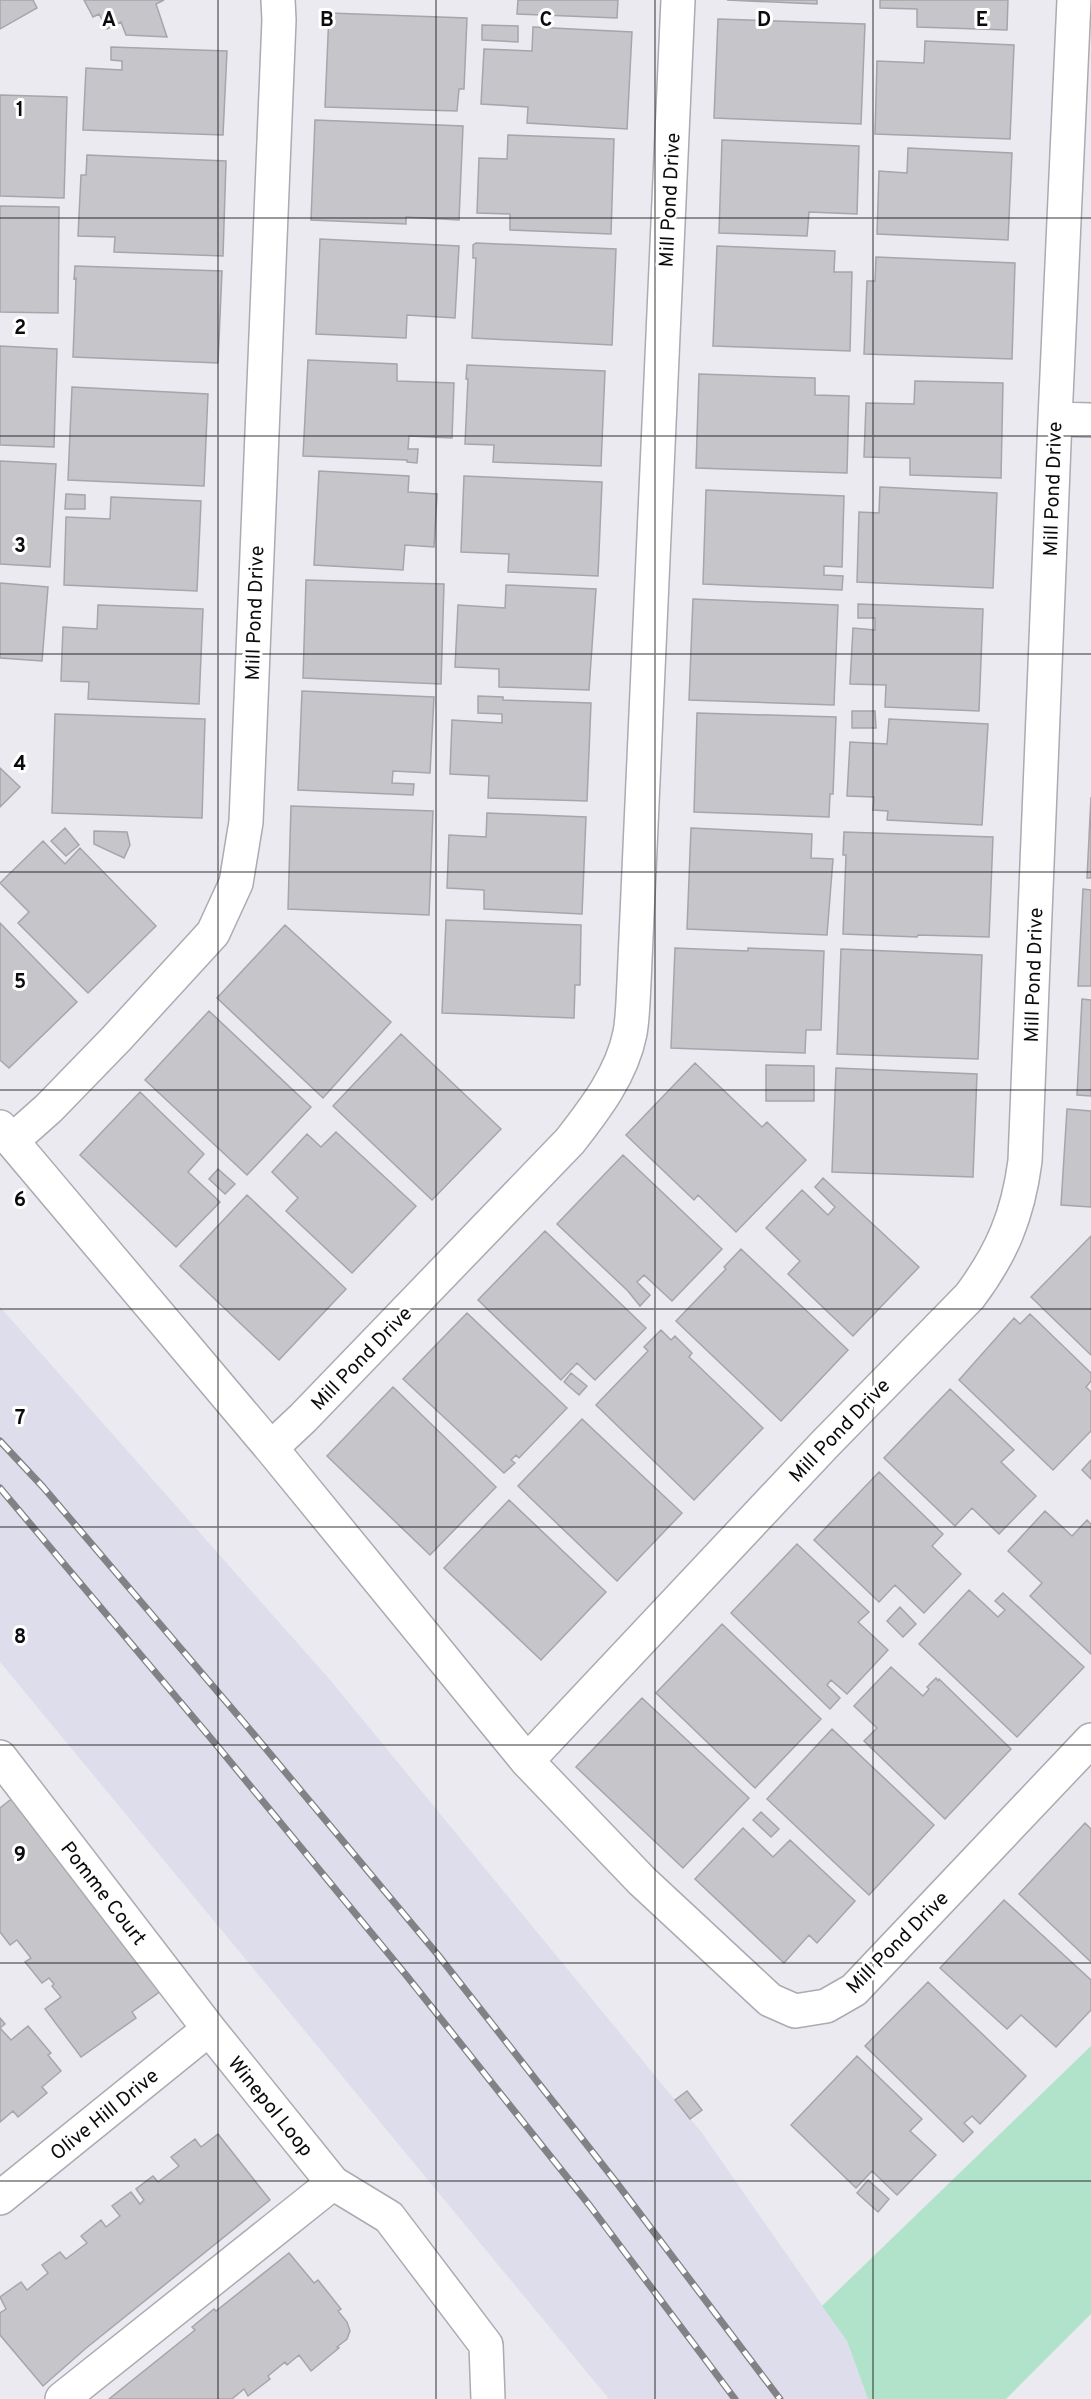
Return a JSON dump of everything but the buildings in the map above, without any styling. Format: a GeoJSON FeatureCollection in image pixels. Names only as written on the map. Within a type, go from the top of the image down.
{"type":"FeatureCollection","features":[{"type":"Feature","properties":{"kind":"street","name":"Mill Pond Drive"},"geometry":{"type":"LineString","coordinates":[[278,0],[246,810],[236,883],[213,933],[49,1108],[7,1133],[271,1448],[527,1761],[642,1881],[770,2000],[795,2011],[826,2006],[854,1990],[1091,1740]]}},
{"type":"Feature","properties":{"kind":"street","name":"Mill Pond Drive"},"geometry":{"type":"LineString","coordinates":[[271,1448],[303,1418],[570,1141],[615,1076],[630,1034],[678,0]]}},
{"type":"Feature","properties":{"kind":"street","name":"Mill Pond Drive"},"geometry":{"type":"LineString","coordinates":[[527,1761],[825,1444],[970,1296],[989,1270],[1005,1238],[1021,1195],[1026,1161],[1054,419],[1074,0]]}},
{"type":"Feature","properties":{"kind":"street"},"geometry":{"type":"LineString","coordinates":[[1054,419],[1091,420]]}},
{"type":"Feature","properties":{"kind":"street","name":"Pomme Court"},"geometry":{"type":"LineString","coordinates":[[0,1757],[208,2029]]}},
{"type":"Feature","properties":{"kind":"street","name":"Winepol Loop"},"geometry":{"type":"LineString","coordinates":[[208,2029],[333,2183],[389,2217],[486,2345],[488,2399]]}},
{"type":"Feature","properties":{"kind":"street","name":"Olive Hill Drive"},"geometry":{"type":"LineString","coordinates":[[2,2194],[208,2029]]}},
{"type":"Feature","properties":{"kind":"street"},"geometry":{"type":"LineString","coordinates":[[62,2399],[333,2183]]}},
{"type":"Feature","properties":{"kind":"shaded area"},"geometry":{"type":"Polygon","coordinates":[[[0,1307],[331,1681],[702,2133],[847,2341],[868,2399],[609,2399],[0,1662],[0,1307]]]}},
{"type":"Feature","properties":{"kind":"green space"},"geometry":{"type":"Polygon","coordinates":[[[1091,2046],[1091,2314],[1006,2399],[868,2399],[847,2341],[822,2306],[1091,2046]]]}},
{"type":"Feature","properties":{"kind":"railway"},"geometry":{"type":"LineString","coordinates":[[0,1441],[43,1487],[246,1725],[438,1955],[616,2182],[780,2399]]}},
{"type":"Feature","properties":{"kind":"railway"},"geometry":{"type":"LineString","coordinates":[[0,1488],[406,1975],[590,2206],[735,2399]]}}]}
